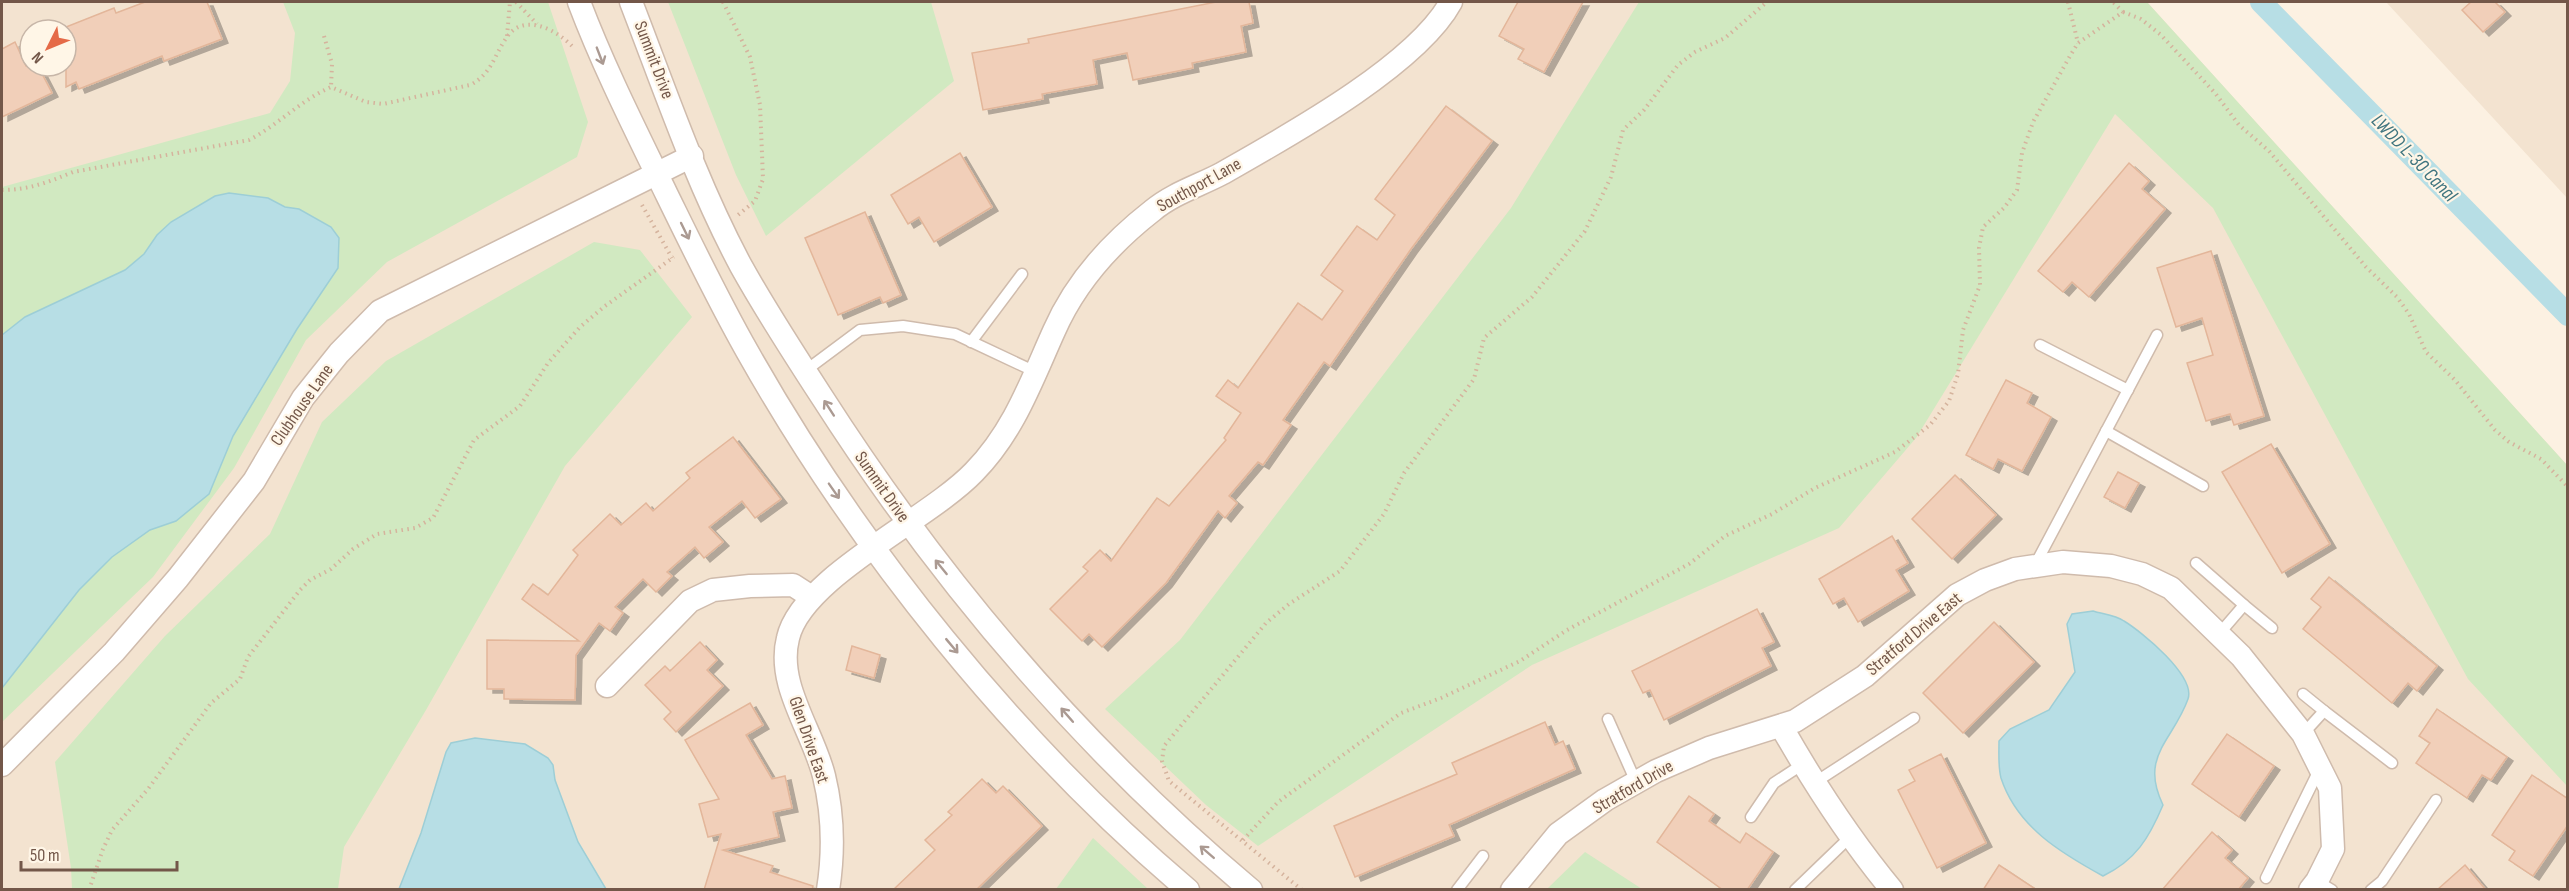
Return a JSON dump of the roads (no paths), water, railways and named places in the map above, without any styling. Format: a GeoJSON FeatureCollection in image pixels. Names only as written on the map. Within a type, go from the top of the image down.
{"type":"FeatureCollection","features":[{"type":"Feature","properties":{"kind":"street"},"geometry":{"type":"LineString","coordinates":[[579,2],[603,66],[692,246],[747,351],[824,477],[874,548],[976,675],[1100,809],[1188,890]]}},
{"type":"Feature","properties":{"kind":"street","name":"Summit Drive"},"geometry":{"type":"LineString","coordinates":[[631,2],[692,156],[741,265],[805,371],[908,524],[986,623],[1085,735],[1159,810],[1251,890]]}},
{"type":"Feature","properties":{"kind":"street","name":"Southport Lane"},"geometry":{"type":"LineString","coordinates":[[908,524],[932,509],[976,471],[1004,437],[1038,373],[1054,330],[1075,292],[1121,237],[1166,201],[1218,176],[1356,91],[1427,35],[1451,2]]}},
{"type":"Feature","properties":{"kind":"street","name":"Clubhouse Lane"},"geometry":{"type":"LineString","coordinates":[[2,765],[114,652],[178,578],[254,481],[303,398],[339,353],[380,311],[692,156]]}},
{"type":"Feature","properties":{"kind":"street","name":"Glen Drive East"},"geometry":{"type":"LineString","coordinates":[[828,890],[832,849],[829,803],[813,740],[788,682],[785,653],[793,622],[810,596],[908,524]]}},
{"type":"Feature","properties":{"kind":"street","name":"Stratford Drive East"},"geometry":{"type":"LineString","coordinates":[[1781,726],[1831,700],[1865,676],[1957,596],[1985,580],[2035,566],[2063,562],[2095,564],[2142,574],[2171,588],[2219,634],[2241,656],[2303,734],[2330,788],[2333,849],[2320,887]]}},
{"type":"Feature","properties":{"kind":"street"},"geometry":{"type":"LineString","coordinates":[[607,686],[690,601],[712,590],[793,585],[810,596]]}},
{"type":"Feature","properties":{"kind":"street"},"geometry":{"type":"LineString","coordinates":[[1781,726],[1808,773],[1850,837],[1892,890]]}},
{"type":"Feature","properties":{"kind":"street","name":"Stratford Drive"},"geometry":{"type":"LineString","coordinates":[[1512,890],[1558,834],[1605,800],[1709,748],[1781,726]]}},
{"type":"Feature","properties":{"kind":"lane"},"geometry":{"type":"LineString","coordinates":[[970,342],[1022,274]]}},
{"type":"Feature","properties":{"kind":"lane"},"geometry":{"type":"LineString","coordinates":[[805,371],[860,330],[903,326],[955,334],[1038,373]]}},
{"type":"Feature","properties":{"kind":"lane"},"geometry":{"type":"LineString","coordinates":[[2035,566],[2157,335]]}},
{"type":"Feature","properties":{"kind":"lane"},"geometry":{"type":"LineString","coordinates":[[2040,345],[2128,390]]}},
{"type":"Feature","properties":{"kind":"lane"},"geometry":{"type":"LineString","coordinates":[[2106,431],[2203,486]]}},
{"type":"Feature","properties":{"kind":"lane"},"geometry":{"type":"LineString","coordinates":[[2196,563],[2272,628]]}},
{"type":"Feature","properties":{"kind":"lane"},"geometry":{"type":"LineString","coordinates":[[2219,634],[2244,605]]}},
{"type":"Feature","properties":{"kind":"lane"},"geometry":{"type":"LineString","coordinates":[[2303,693],[2392,763]]}},
{"type":"Feature","properties":{"kind":"lane"},"geometry":{"type":"LineString","coordinates":[[2303,734],[2324,711]]}},
{"type":"Feature","properties":{"kind":"lane"},"geometry":{"type":"LineString","coordinates":[[1750,817],[1774,783],[1808,773],[1914,718]]}},
{"type":"Feature","properties":{"kind":"lane"},"geometry":{"type":"LineString","coordinates":[[1608,719],[1636,783]]}},
{"type":"Feature","properties":{"kind":"lane"},"geometry":{"type":"LineString","coordinates":[[2266,878],[2320,767]]}},
{"type":"Feature","properties":{"kind":"lane"},"geometry":{"type":"LineString","coordinates":[[2371,890],[2382,881],[2436,800]]}},
{"type":"Feature","properties":{"kind":"lane"},"geometry":{"type":"LineString","coordinates":[[1795,890],[1850,837]]}},
{"type":"Feature","properties":{"kind":"lane"},"geometry":{"type":"LineString","coordinates":[[1457,890],[1483,856]]}},
{"type":"Feature","properties":{"kind":"water"},"geometry":{"type":"Polygon","coordinates":[[[229,193],[268,198],[285,207],[299,209],[331,227],[339,238],[338,268],[297,329],[233,436],[209,494],[176,521],[150,530],[112,557],[79,590],[2,688],[2,335],[25,317],[125,270],[144,254],[157,235],[171,222],[215,196],[229,193]]]}},
{"type":"Feature","properties":{"kind":"water"},"geometry":{"type":"Polygon","coordinates":[[[2093,611],[2120,619],[2154,644],[2176,667],[2188,689],[2188,699],[2182,714],[2156,761],[2157,788],[2163,805],[2158,817],[2147,838],[2133,855],[2103,876],[2056,848],[2029,824],[2008,795],[2001,778],[1999,765],[1999,741],[2010,729],[2049,710],[2075,672],[2067,624],[2072,614],[2093,611]]]}},
{"type":"Feature","properties":{"kind":"water"},"geometry":{"type":"Polygon","coordinates":[[[475,738],[525,744],[548,758],[553,765],[555,780],[578,842],[606,889],[399,889],[421,833],[446,752],[451,743],[475,738]]]}},
{"type":"Feature","properties":{"kind":"waterway","name":"LWDD L-30 Canal"},"geometry":{"type":"LineString","coordinates":[[2261,2],[2568,315]]}}]}
